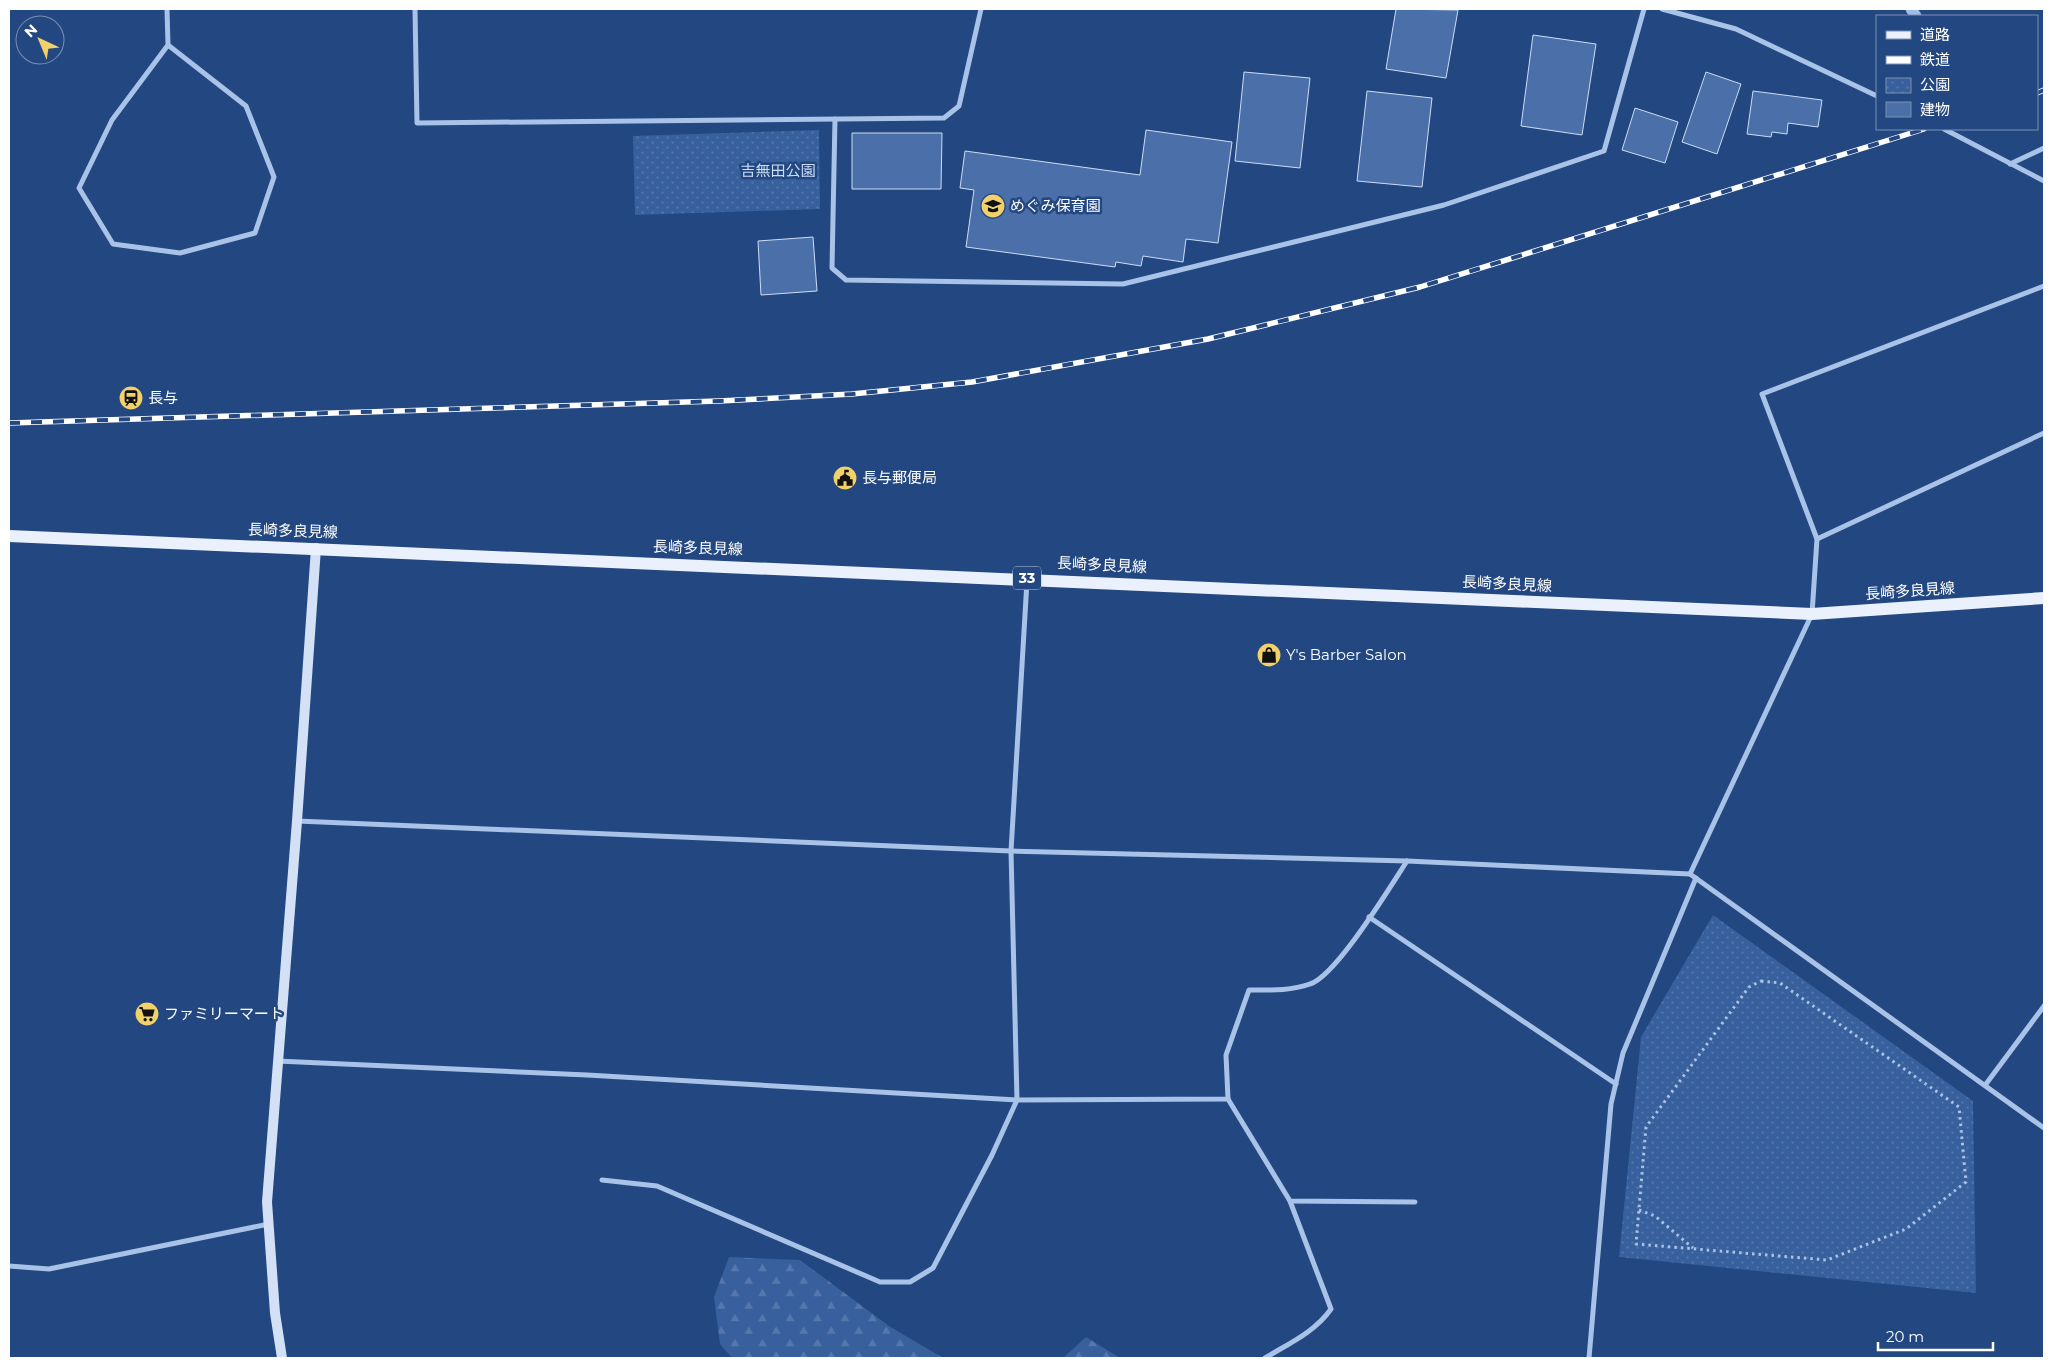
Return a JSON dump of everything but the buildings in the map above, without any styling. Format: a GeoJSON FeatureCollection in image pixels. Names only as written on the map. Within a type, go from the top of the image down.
{"type":"FeatureCollection","features":[{"type":"Feature","properties":{"kind":"main road","name":"長崎多良見線"},"geometry":{"type":"LineString","coordinates":[[9,536],[1028,578],[1812,614],[2044,598]]}},
{"type":"Feature","properties":{"kind":"street"},"geometry":{"type":"LineString","coordinates":[[167,9],[168,45],[112,120],[79,188],[114,244],[180,253],[255,233],[274,176],[246,106],[168,45]]}},
{"type":"Feature","properties":{"kind":"street"},"geometry":{"type":"LineString","coordinates":[[415,9],[417,123],[944,118],[960,106],[981,9]]}},
{"type":"Feature","properties":{"kind":"street"},"geometry":{"type":"LineString","coordinates":[[835,119],[832,268],[846,280],[1123,284],[1444,205],[1604,151],[1644,9]]}},
{"type":"Feature","properties":{"kind":"street"},"geometry":{"type":"LineString","coordinates":[[1662,9],[1736,29],[1876,96]]}},
{"type":"Feature","properties":{"kind":"street"},"geometry":{"type":"LineString","coordinates":[[1946,130],[2044,181]]}},
{"type":"Feature","properties":{"kind":"street"},"geometry":{"type":"LineString","coordinates":[[2010,164],[2044,148]]}},
{"type":"Feature","properties":{"kind":"street"},"geometry":{"type":"LineString","coordinates":[[1690,874],[1812,614],[1816,539],[1762,394],[2044,286]]}},
{"type":"Feature","properties":{"kind":"street"},"geometry":{"type":"LineString","coordinates":[[1816,539],[2044,433]]}},
{"type":"Feature","properties":{"kind":"street"},"geometry":{"type":"LineString","coordinates":[[282,1358],[275,1313],[267,1202],[316,548]]}},
{"type":"Feature","properties":{"kind":"street"},"geometry":{"type":"LineString","coordinates":[[602,1180],[657,1186],[880,1282],[910,1282],[933,1268],[992,1155],[1017,1100],[1011,851],[1028,578]]}},
{"type":"Feature","properties":{"kind":"street"},"geometry":{"type":"LineString","coordinates":[[297,821],[1011,851],[1407,861],[1690,874],[1986,1084],[2044,1128]]}},
{"type":"Feature","properties":{"kind":"street"},"geometry":{"type":"LineString","coordinates":[[1265,1358],[1304,1335],[1324,1320],[1331,1309],[1290,1201],[1228,1099],[1226,1055],[1249,990],[1277,990],[1312,984],[1342,958],[1407,861]]}},
{"type":"Feature","properties":{"kind":"street"},"geometry":{"type":"LineString","coordinates":[[1589,1358],[1611,1104],[1623,1053],[1696,878]]}},
{"type":"Feature","properties":{"kind":"street"},"geometry":{"type":"LineString","coordinates":[[1369,917],[1616,1084]]}},
{"type":"Feature","properties":{"kind":"street"},"geometry":{"type":"LineString","coordinates":[[1986,1084],[2044,1006]]}},
{"type":"Feature","properties":{"kind":"street"},"geometry":{"type":"LineString","coordinates":[[277,1061],[597,1076],[1017,1100],[1228,1099]]}},
{"type":"Feature","properties":{"kind":"street"},"geometry":{"type":"LineString","coordinates":[[1290,1201],[1416,1202]]}},
{"type":"Feature","properties":{"kind":"street"},"geometry":{"type":"LineString","coordinates":[[9,1266],[49,1268],[269,1224]]}},
{"type":"Feature","properties":{"kind":"path"},"geometry":{"type":"LineString","coordinates":[[1761,981],[1780,983],[1959,1107],[1966,1182],[1906,1229],[1827,1260],[1693,1248],[1636,1244],[1646,1127],[1748,987],[1761,981]]}},
{"type":"Feature","properties":{"kind":"path"},"geometry":{"type":"LineString","coordinates":[[1639,1210],[1655,1216],[1693,1248]]}},
{"type":"Feature","properties":{"kind":"green space","name":"吉無田公園"},"geometry":{"type":"Polygon","coordinates":[[[819,130],[820,209],[635,215],[633,136],[819,130]]]}},
{"type":"Feature","properties":{"kind":"green space"},"geometry":{"type":"Polygon","coordinates":[[[1713,915],[1973,1101],[1976,1293],[1619,1257],[1641,1037],[1713,915]]]}},
{"type":"Feature","properties":{"kind":"green space"},"geometry":{"type":"Polygon","coordinates":[[[729,1257],[800,1260],[889,1326],[943,1358],[732,1358],[720,1344],[714,1297],[729,1257]]]}},
{"type":"Feature","properties":{"kind":"green space"},"geometry":{"type":"Polygon","coordinates":[[[1086,1337],[1120,1358],[1063,1358],[1086,1337]]]}},
{"type":"Feature","properties":{"kind":"waterway"},"geometry":{"type":"LineString","coordinates":[[1911,9],[1915,15]]}},
{"type":"Feature","properties":{"kind":"railway"},"geometry":{"type":"LineString","coordinates":[[2038,93],[2044,90]]}},
{"type":"Feature","properties":{"kind":"railway"},"geometry":{"type":"LineString","coordinates":[[9,423],[719,401],[852,394],[972,382],[1208,339],[1420,287],[1921,130]]}},
{"type":"Feature","properties":{"kind":"place","name":"めぐみ保育園"},"geometry":{"type":"Point","coordinates":[993,206]}},
{"type":"Feature","properties":{"kind":"place","name":"長与"},"geometry":{"type":"Point","coordinates":[131,398]}},
{"type":"Feature","properties":{"kind":"place","name":"長与郵便局"},"geometry":{"type":"Point","coordinates":[845,478]}},
{"type":"Feature","properties":{"kind":"place","name":"Y's Barber Salon"},"geometry":{"type":"Point","coordinates":[1269,655]}},
{"type":"Feature","properties":{"kind":"place","name":"ファミリーマート"},"geometry":{"type":"Point","coordinates":[147,1014]}}]}
